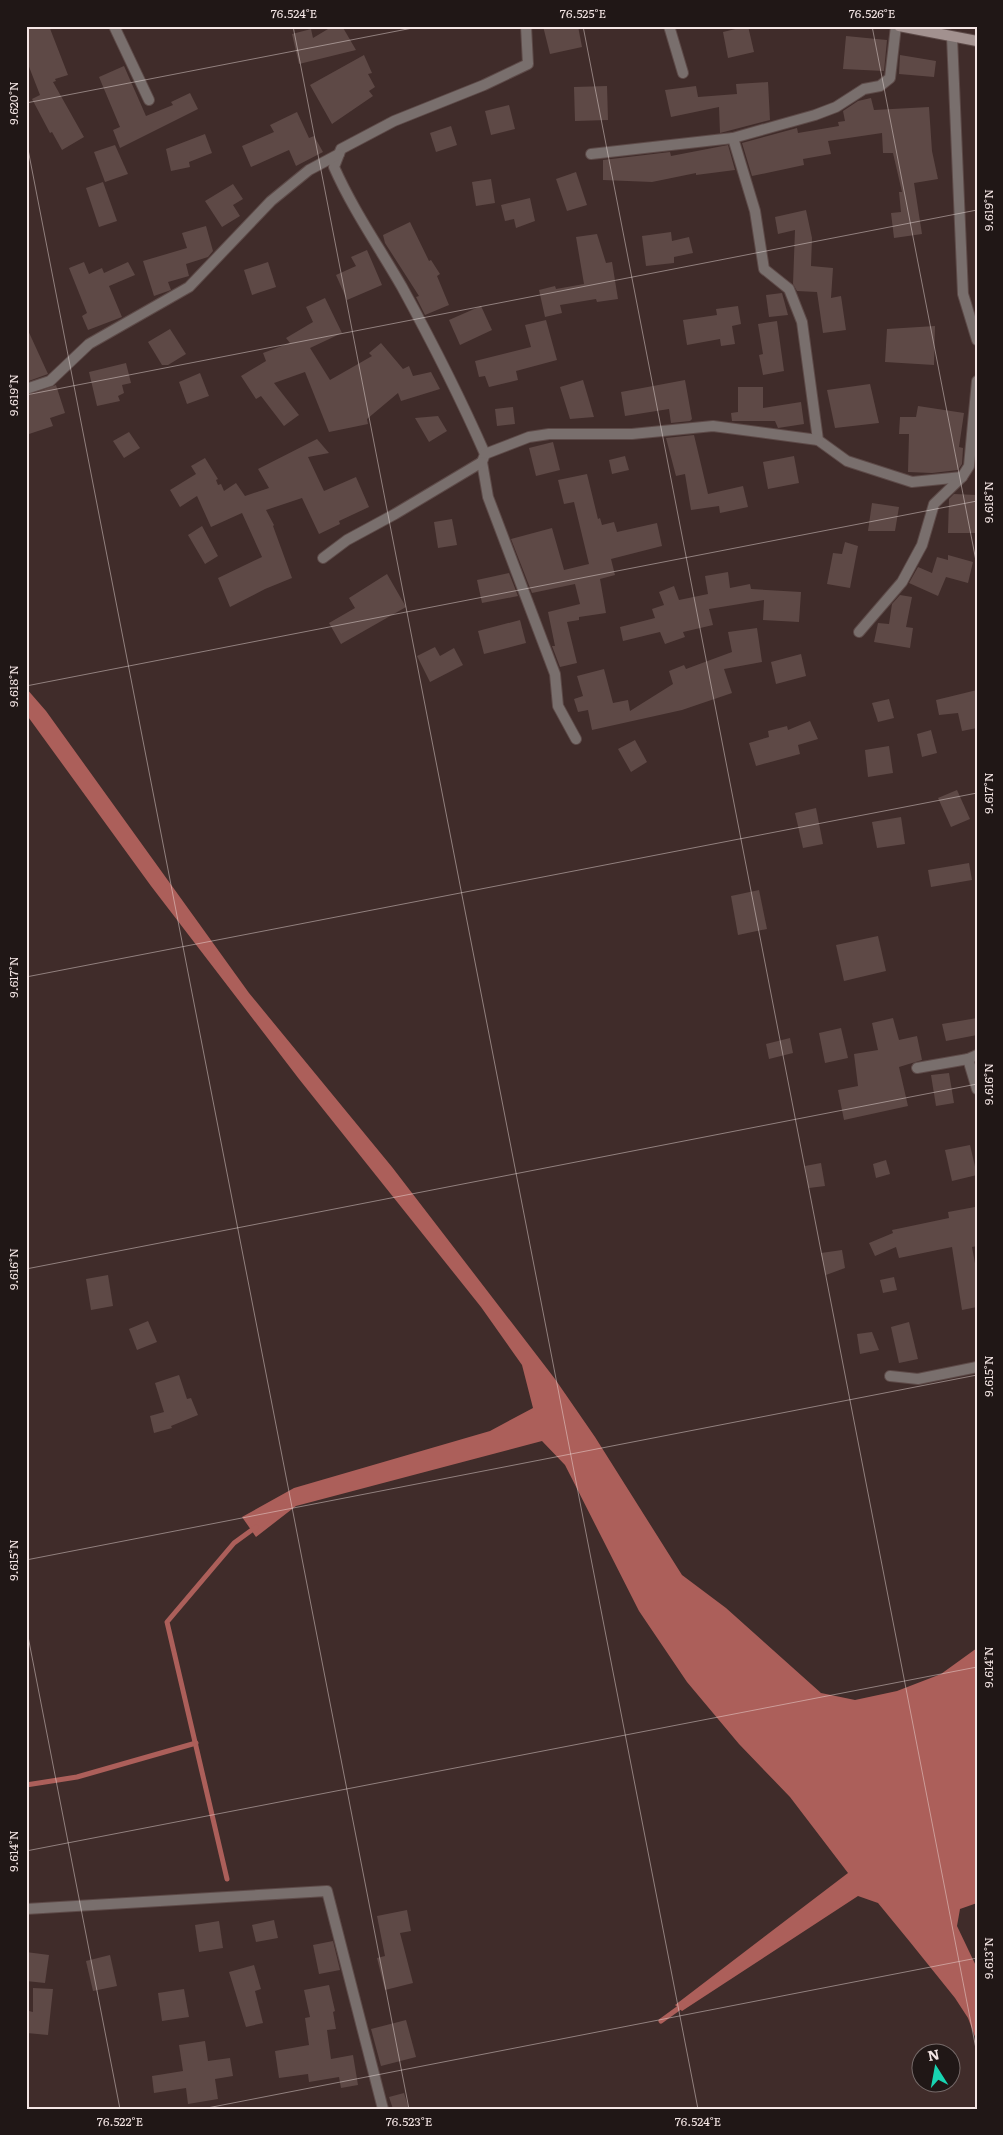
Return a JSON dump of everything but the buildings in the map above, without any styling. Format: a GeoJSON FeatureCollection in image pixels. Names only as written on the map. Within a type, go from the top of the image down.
{"type":"FeatureCollection","features":[{"type":"Feature","properties":{"kind":"main road"},"geometry":{"type":"LineString","coordinates":[[898,26],[977,41]]}},
{"type":"Feature","properties":{"kind":"street"},"geometry":{"type":"LineString","coordinates":[[114,26],[149,100]]}},
{"type":"Feature","properties":{"kind":"street"},"geometry":{"type":"LineString","coordinates":[[526,26],[528,64],[484,85],[394,121],[341,149],[334,168],[346,196],[419,319],[456,387],[483,458],[488,497],[555,674],[558,706],[576,739]]}},
{"type":"Feature","properties":{"kind":"street"},"geometry":{"type":"LineString","coordinates":[[669,26],[683,73]]}},
{"type":"Feature","properties":{"kind":"street"},"geometry":{"type":"LineString","coordinates":[[591,154],[733,138],[815,115],[836,107],[864,89],[880,86],[890,78],[898,26]]}},
{"type":"Feature","properties":{"kind":"street"},"geometry":{"type":"LineString","coordinates":[[952,37],[964,294],[977,340]]}},
{"type":"Feature","properties":{"kind":"street"},"geometry":{"type":"LineString","coordinates":[[733,138],[755,211],[764,269],[789,289],[802,322],[818,440]]}},
{"type":"Feature","properties":{"kind":"street"},"geometry":{"type":"LineString","coordinates":[[26,389],[50,381],[89,344],[189,287],[271,201],[309,170],[339,154]]}},
{"type":"Feature","properties":{"kind":"street"},"geometry":{"type":"LineString","coordinates":[[859,632],[902,582],[922,545],[934,504],[962,477],[969,466],[977,380]]}},
{"type":"Feature","properties":{"kind":"street"},"geometry":{"type":"LineString","coordinates":[[322,558],[347,540],[395,514],[483,458],[529,437],[548,434],[632,434],[713,426],[818,440],[847,461],[912,482],[962,477]]}},
{"type":"Feature","properties":{"kind":"street"},"geometry":{"type":"LineString","coordinates":[[917,1068],[972,1057],[977,1089]]}},
{"type":"Feature","properties":{"kind":"street"},"geometry":{"type":"LineString","coordinates":[[890,1376],[918,1379],[977,1367]]}},
{"type":"Feature","properties":{"kind":"street"},"geometry":{"type":"LineString","coordinates":[[26,1909],[327,1891],[383,2109]]}},
{"type":"Feature","properties":{"kind":"shaded area"},"geometry":{"type":"Polygon","coordinates":[[[26,688],[46,711],[249,993],[392,1167],[555,1379],[595,1437],[682,1575],[726,1608],[821,1693],[855,1700],[897,1691],[941,1674],[977,1648],[977,1903],[960,1909],[957,1926],[977,1968],[977,2042],[968,2018],[955,1998],[910,1942],[878,1903],[858,1896],[682,2011],[675,2005],[848,1873],[790,1797],[739,1744],[687,1682],[639,1611],[565,1465],[542,1441],[296,1506],[256,1537],[242,1517],[294,1488],[490,1431],[533,1408],[522,1365],[481,1307],[299,1079],[151,886],[26,714],[26,688]]]}},
{"type":"Feature","properties":{"kind":"waterway"},"geometry":{"type":"LineString","coordinates":[[227,1879],[167,1622],[234,1543],[256,1527]]}},
{"type":"Feature","properties":{"kind":"waterway"},"geometry":{"type":"LineString","coordinates":[[26,1785],[77,1777],[196,1743]]}},
{"type":"Feature","properties":{"kind":"waterway"},"geometry":{"type":"LineString","coordinates":[[661,2021],[683,2005]]}}]}
